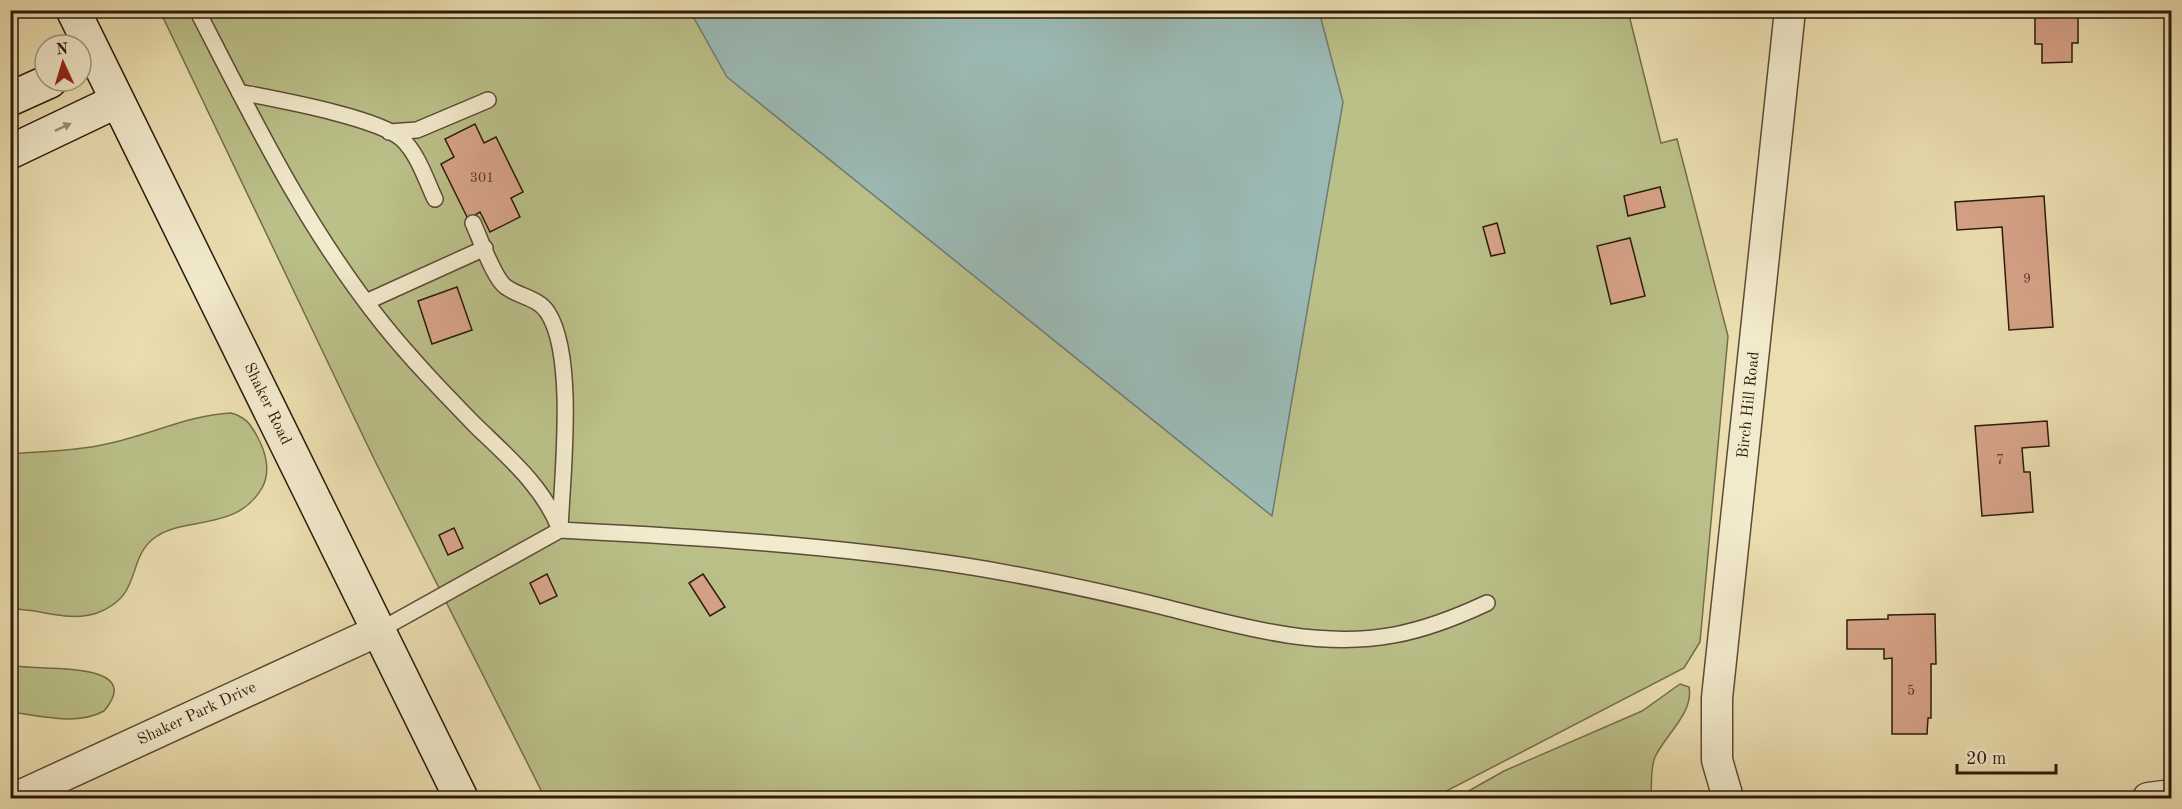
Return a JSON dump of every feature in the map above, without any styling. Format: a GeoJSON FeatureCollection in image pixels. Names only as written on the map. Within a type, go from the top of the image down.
{"type":"FeatureCollection","features":[{"type":"Feature","properties":{"kind":"main road","name":"Shaker Road"},"geometry":{"type":"LineString","coordinates":[[73,10],[80,33]]}},
{"type":"Feature","properties":{"kind":"main road","name":"Shaker Road"},"geometry":{"type":"LineString","coordinates":[[93,68],[117,101],[461,798]]}},
{"type":"Feature","properties":{"kind":"main road"},"geometry":{"type":"LineString","coordinates":[[10,99],[33,89]]}},
{"type":"Feature","properties":{"kind":"main road"},"geometry":{"type":"LineString","coordinates":[[10,152],[117,101]]}},
{"type":"Feature","properties":{"kind":"street","name":"Birch Hill Road"},"geometry":{"type":"LineString","coordinates":[[1728,798],[1717,760],[1717,698],[1790,10]]}},
{"type":"Feature","properties":{"kind":"street","name":"Shaker Park Drive"},"geometry":{"type":"LineString","coordinates":[[15,798],[380,630]]}},
{"type":"Feature","properties":{"kind":"street"},"geometry":{"type":"LineString","coordinates":[[2148,798],[2172,795]]}},
{"type":"Feature","properties":{"kind":"lane"},"geometry":{"type":"LineString","coordinates":[[197,10],[295,198],[366,302],[424,371],[543,494],[560,530]]}},
{"type":"Feature","properties":{"kind":"lane"},"geometry":{"type":"LineString","coordinates":[[239,92],[299,104],[389,132],[402,139],[435,199]]}},
{"type":"Feature","properties":{"kind":"lane"},"geometry":{"type":"LineString","coordinates":[[389,132],[417,130],[488,100]]}},
{"type":"Feature","properties":{"kind":"lane"},"geometry":{"type":"LineString","coordinates":[[473,223],[504,286],[543,307],[552,320],[557,337],[564,414],[560,530]]}},
{"type":"Feature","properties":{"kind":"lane"},"geometry":{"type":"LineString","coordinates":[[366,302],[484,248]]}},
{"type":"Feature","properties":{"kind":"lane"},"geometry":{"type":"LineString","coordinates":[[380,630],[560,530],[803,546],[966,566],[1084,589],[1248,627],[1315,637],[1392,636],[1451,620],[1487,603]]}},
{"type":"Feature","properties":{"kind":"green space"},"geometry":{"type":"Polygon","coordinates":[[[160,11],[1628,11],[1661,143],[1677,139],[1728,336],[1700,642],[1684,668],[1433,798],[545,798],[375,461],[160,11]]]}},
{"type":"Feature","properties":{"kind":"green space"},"geometry":{"type":"Polygon","coordinates":[[[231,413],[240,416],[249,424],[265,455],[267,469],[265,482],[251,502],[238,512],[224,518],[179,527],[153,539],[139,557],[128,588],[112,606],[97,613],[86,616],[64,616],[11,609],[11,454],[99,446],[200,417],[231,413]]]}},
{"type":"Feature","properties":{"kind":"green space"},"geometry":{"type":"Polygon","coordinates":[[[11,665],[82,671],[100,675],[111,682],[114,694],[104,711],[82,718],[58,719],[11,712],[11,665]]]}},
{"type":"Feature","properties":{"kind":"green space"},"geometry":{"type":"Polygon","coordinates":[[[1680,684],[1689,687],[1687,706],[1653,762],[1651,798],[1456,798],[1504,771],[1642,711],[1680,684]]]}},
{"type":"Feature","properties":{"kind":"water"},"geometry":{"type":"Polygon","coordinates":[[[690,11],[1319,11],[1343,102],[1272,516],[727,77],[690,11]]]}},
{"type":"Feature","properties":{"kind":"building"},"geometry":{"type":"Polygon","coordinates":[[[2035,10],[2078,10],[2078,43],[2072,43],[2072,62],[2042,63],[2042,44],[2035,44],[2035,10]]]}},
{"type":"Feature","properties":{"kind":"building"},"geometry":{"type":"Polygon","coordinates":[[[475,124],[484,143],[496,137],[523,192],[511,198],[520,217],[490,232],[480,212],[468,219],[441,164],[454,157],[445,139],[475,124]]]}},
{"type":"Feature","properties":{"kind":"building"},"geometry":{"type":"Polygon","coordinates":[[[1660,187],[1665,207],[1628,216],[1624,196],[1660,187]]]}},
{"type":"Feature","properties":{"kind":"building"},"geometry":{"type":"Polygon","coordinates":[[[2044,196],[2053,327],[2009,330],[2002,227],[1957,230],[1955,202],[2044,196]]]}},
{"type":"Feature","properties":{"kind":"building"},"geometry":{"type":"Polygon","coordinates":[[[1497,223],[1505,253],[1491,256],[1483,227],[1497,223]]]}},
{"type":"Feature","properties":{"kind":"building"},"geometry":{"type":"Polygon","coordinates":[[[1630,238],[1645,296],[1611,304],[1597,246],[1630,238]]]}},
{"type":"Feature","properties":{"kind":"building"},"geometry":{"type":"Polygon","coordinates":[[[457,287],[472,330],[432,344],[418,301],[457,287]]]}},
{"type":"Feature","properties":{"kind":"building"},"geometry":{"type":"Polygon","coordinates":[[[2047,421],[2049,446],[2022,448],[2024,472],[2030,472],[2033,512],[1982,516],[1975,426],[2047,421]]]}},
{"type":"Feature","properties":{"kind":"building"},"geometry":{"type":"Polygon","coordinates":[[[454,528],[463,548],[448,555],[439,535],[454,528]]]}},
{"type":"Feature","properties":{"kind":"building"},"geometry":{"type":"Polygon","coordinates":[[[547,574],[557,596],[540,604],[530,583],[547,574]]]}},
{"type":"Feature","properties":{"kind":"building"},"geometry":{"type":"Polygon","coordinates":[[[703,574],[725,607],[710,616],[689,583],[703,574]]]}},
{"type":"Feature","properties":{"kind":"building"},"geometry":{"type":"Polygon","coordinates":[[[1935,614],[1936,664],[1931,664],[1931,718],[1928,718],[1927,734],[1892,734],[1892,658],[1884,659],[1884,649],[1847,649],[1847,620],[1888,619],[1888,615],[1935,614]]]}}]}
